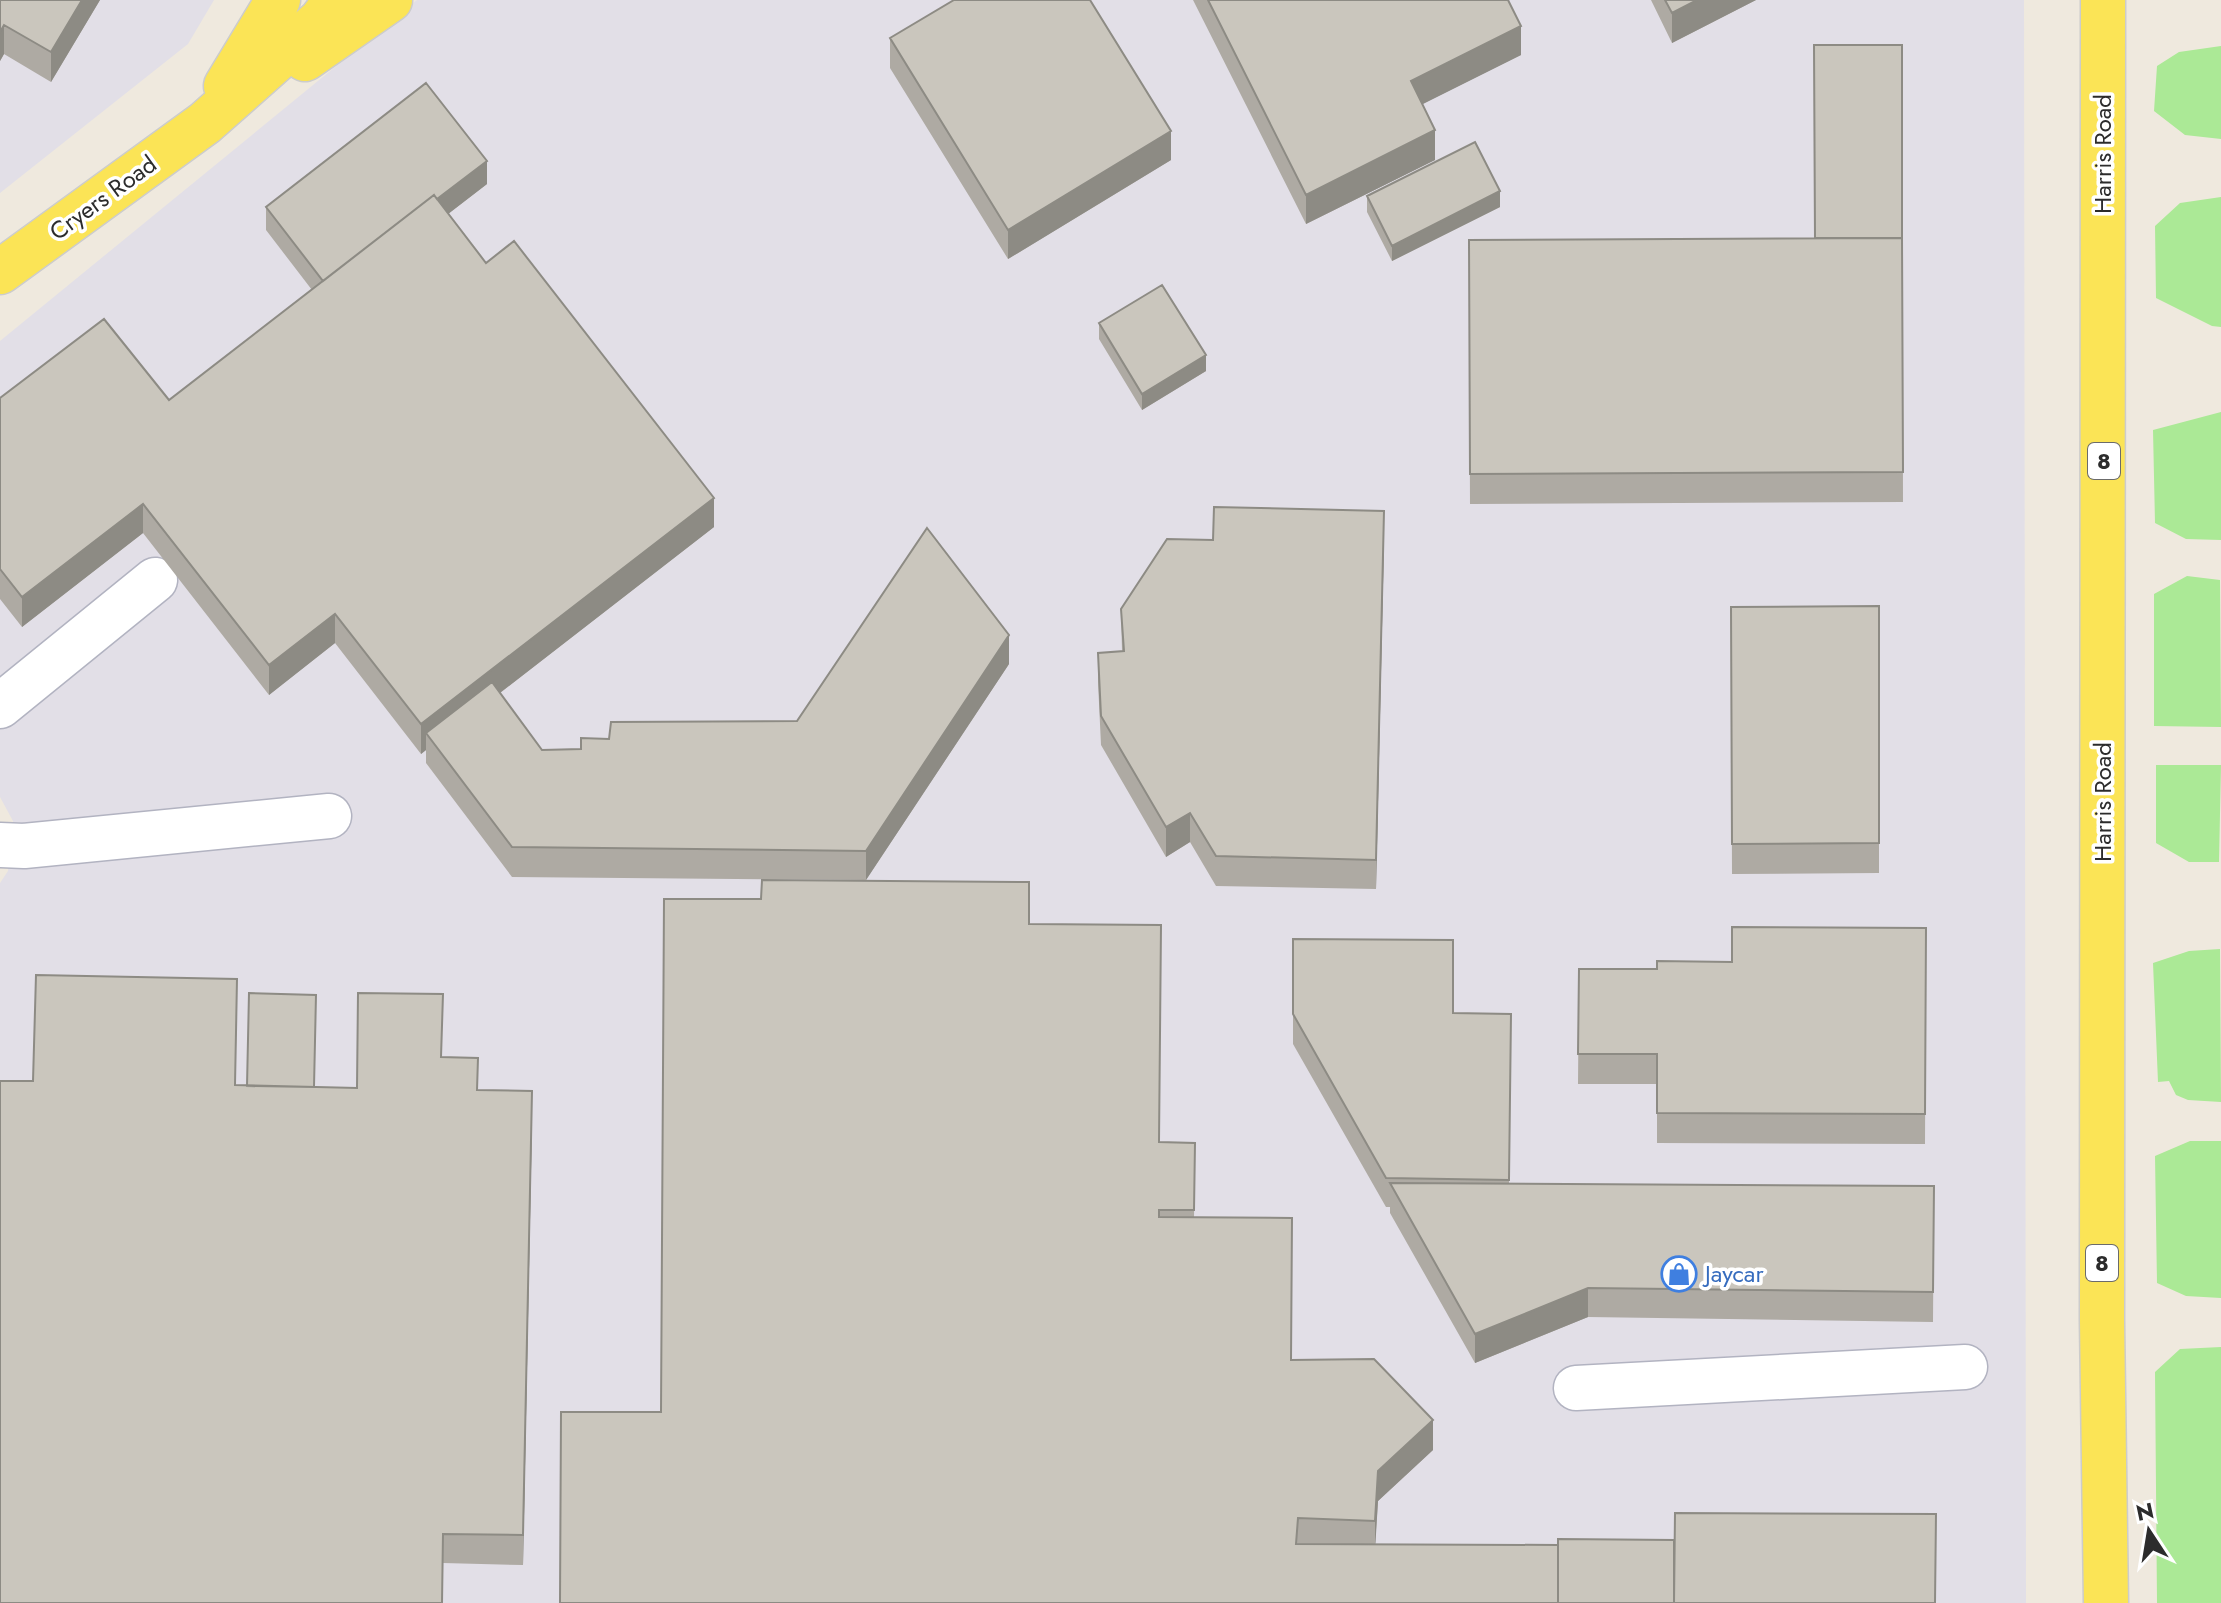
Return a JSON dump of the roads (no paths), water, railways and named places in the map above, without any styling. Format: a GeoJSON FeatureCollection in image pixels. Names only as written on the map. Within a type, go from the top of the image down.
{"type":"FeatureCollection","features":[{"type":"Feature","properties":{"kind":"main road"},"geometry":{"type":"LineString","coordinates":[[205,123],[278,0]]}},
{"type":"Feature","properties":{"kind":"main road","name":"Cryers Road"},"geometry":{"type":"LineString","coordinates":[[205,123],[321,20],[336,0]]}},
{"type":"Feature","properties":{"kind":"main road","name":"Cryers Road"},"geometry":{"type":"LineString","coordinates":[[0,272],[205,123],[337,39],[390,0]]}},
{"type":"Feature","properties":{"kind":"main road","name":"Harris Road"},"geometry":{"type":"LineString","coordinates":[[2103,0],[2102,1321],[2106,1603]]}},
{"type":"Feature","properties":{"kind":"lane"},"geometry":{"type":"LineString","coordinates":[[0,706],[155,580]]}},
{"type":"Feature","properties":{"kind":"lane"},"geometry":{"type":"LineString","coordinates":[[0,845],[24,846],[329,816]]}},
{"type":"Feature","properties":{"kind":"lane"},"geometry":{"type":"LineString","coordinates":[[1576,1388],[1965,1367]]}},
{"type":"Feature","properties":{"kind":"place","name":"Jaycar"},"geometry":{"type":"Point","coordinates":[1679,1274]}}]}
